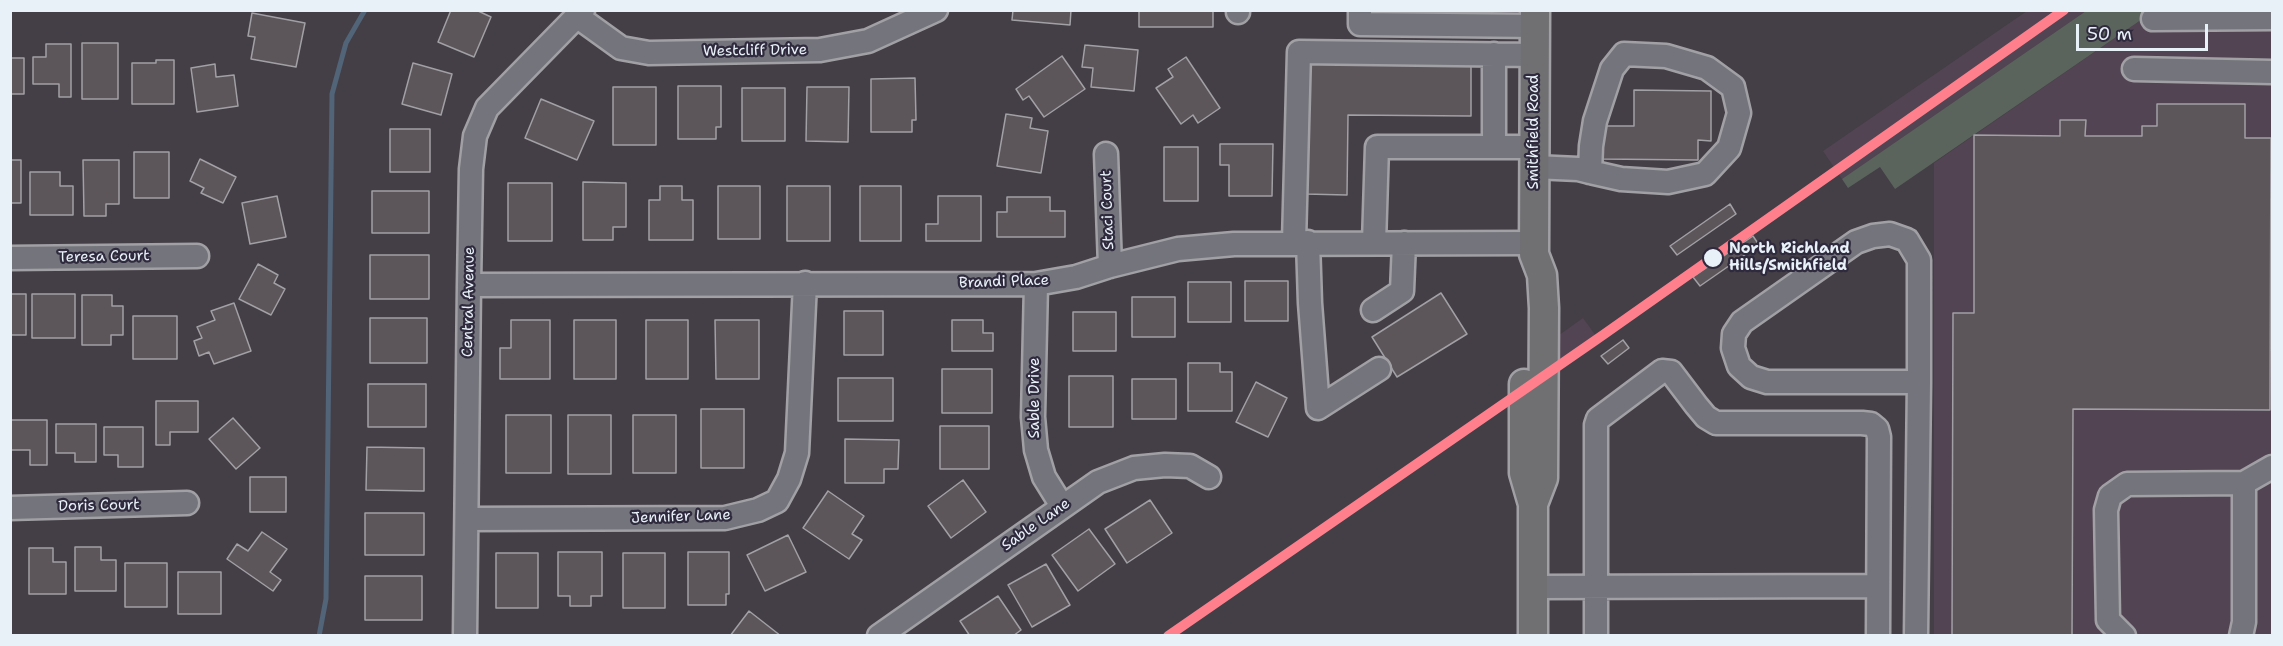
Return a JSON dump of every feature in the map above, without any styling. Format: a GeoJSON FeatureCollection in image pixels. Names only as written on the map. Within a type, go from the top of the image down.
{"type":"FeatureCollection","features":[{"type":"Feature","properties":{"kind":"main road","name":"Smithfield Road"},"geometry":{"type":"LineString","coordinates":[[1533,636],[1533,504],[1524,473],[1523,429],[1525,272],[1534,249],[1535,18]]}},
{"type":"Feature","properties":{"kind":"street","name":"Westcliff Drive"},"geometry":{"type":"LineString","coordinates":[[581,14],[621,48],[649,53],[820,50],[868,41],[936,10]]}},
{"type":"Feature","properties":{"kind":"street"},"geometry":{"type":"LineString","coordinates":[[1360,10],[1360,24],[1535,18]]}},
{"type":"Feature","properties":{"kind":"street","name":"Central Avenue"},"geometry":{"type":"LineString","coordinates":[[465,636],[471,169],[475,136],[492,102],[581,14]]}},
{"type":"Feature","properties":{"kind":"street"},"geometry":{"type":"LineString","coordinates":[[2153,19],[2272,18]]}},
{"type":"Feature","properties":{"kind":"street"},"geometry":{"type":"LineString","coordinates":[[1379,369],[1318,408],[1310,303],[1301,242],[1299,52],[1535,55]]}},
{"type":"Feature","properties":{"kind":"street"},"geometry":{"type":"LineString","coordinates":[[1494,54],[1494,147]]}},
{"type":"Feature","properties":{"kind":"street"},"geometry":{"type":"LineString","coordinates":[[1374,243],[1377,147],[1494,147],[1578,169],[1590,172],[1622,179],[1668,182],[1705,174],[1729,148],[1739,113],[1733,87],[1707,68],[1666,56],[1624,54],[1612,69],[1595,121],[1590,172]]}},
{"type":"Feature","properties":{"kind":"street"},"geometry":{"type":"LineString","coordinates":[[2134,69],[2272,72]]}},
{"type":"Feature","properties":{"kind":"street","name":"Staci Court"},"geometry":{"type":"LineString","coordinates":[[1106,154],[1110,266]]}},
{"type":"Feature","properties":{"kind":"street"},"geometry":{"type":"LineString","coordinates":[[1916,636],[1919,382],[1919,260],[1907,240],[1890,234],[1873,236],[1856,242],[1742,322],[1734,334],[1733,348],[1739,366],[1750,377],[1767,382],[1919,382]]}},
{"type":"Feature","properties":{"kind":"street","name":"Brandi Place"},"geometry":{"type":"LineString","coordinates":[[469,285],[1036,284],[1076,278],[1110,266],[1178,249],[1234,243],[1404,243],[1534,249]]}},
{"type":"Feature","properties":{"kind":"street"},"geometry":{"type":"LineString","coordinates":[[1373,310],[1402,291],[1404,243]]}},
{"type":"Feature","properties":{"kind":"street","name":"Teresa Court"},"geometry":{"type":"LineString","coordinates":[[10,258],[198,256]]}},
{"type":"Feature","properties":{"kind":"street","name":"Jennifer Lane"},"geometry":{"type":"LineString","coordinates":[[467,519],[725,518],[758,510],[777,501],[789,479],[797,453],[805,283]]}},
{"type":"Feature","properties":{"kind":"street","name":"Sable Drive"},"geometry":{"type":"LineString","coordinates":[[1036,284],[1034,417],[1036,450],[1044,477],[1062,506]]}},
{"type":"Feature","properties":{"kind":"street"},"geometry":{"type":"LineString","coordinates":[[1596,636],[1596,425],[1598,419],[1662,371],[1671,372],[1695,405],[1706,417],[1716,423],[1862,423],[1871,424],[1877,429],[1879,437],[1878,636]]}},
{"type":"Feature","properties":{"kind":"street","name":"Sable Lane"},"geometry":{"type":"LineString","coordinates":[[879,636],[1098,482],[1134,468],[1165,465],[1190,466],[1209,477]]}},
{"type":"Feature","properties":{"kind":"street"},"geometry":{"type":"LineString","coordinates":[[2124,636],[2108,620],[2106,510],[2110,496],[2127,484],[2244,483],[2272,467]]}},
{"type":"Feature","properties":{"kind":"street"},"geometry":{"type":"LineString","coordinates":[[2241,636],[2244,622],[2244,483]]}},
{"type":"Feature","properties":{"kind":"street","name":"Doris Court"},"geometry":{"type":"LineString","coordinates":[[10,508],[187,503]]}},
{"type":"Feature","properties":{"kind":"street"},"geometry":{"type":"LineString","coordinates":[[1533,587],[1878,586]]}},
{"type":"Feature","properties":{"kind":"shaded area"},"geometry":{"type":"Polygon","coordinates":[[[2027,11],[2086,11],[1842,179],[1823,151],[2027,11]]]}},
{"type":"Feature","properties":{"kind":"shaded area"},"geometry":{"type":"Polygon","coordinates":[[[2086,11],[2154,11],[1895,189],[1880,167],[1848,188],[1842,179],[2086,11]]]}},
{"type":"Feature","properties":{"kind":"shaded area"},"geometry":{"type":"Polygon","coordinates":[[[2154,11],[2272,11],[2272,635],[1934,636],[1934,163],[2154,11]]]}},
{"type":"Feature","properties":{"kind":"shaded area"},"geometry":{"type":"Polygon","coordinates":[[[1583,318],[1601,343],[1550,377],[1548,343],[1583,318]]]}},
{"type":"Feature","properties":{"kind":"building"},"geometry":{"type":"Polygon","coordinates":[[[451,10],[476,10],[491,17],[474,57],[438,42],[451,10]]]}},
{"type":"Feature","properties":{"kind":"building"},"geometry":{"type":"Polygon","coordinates":[[[1013,10],[1071,10],[1070,25],[1012,20],[1013,10]]]}},
{"type":"Feature","properties":{"kind":"building"},"geometry":{"type":"Polygon","coordinates":[[[1139,10],[1213,10],[1213,27],[1139,27],[1139,10]]]}},
{"type":"Feature","properties":{"kind":"building"},"geometry":{"type":"Polygon","coordinates":[[[252,13],[305,23],[296,67],[251,59],[255,37],[248,36],[252,13]]]}},
{"type":"Feature","properties":{"kind":"building"},"geometry":{"type":"Polygon","coordinates":[[[82,43],[118,43],[118,99],[82,99],[82,43]]]}},
{"type":"Feature","properties":{"kind":"building"},"geometry":{"type":"Polygon","coordinates":[[[46,44],[71,44],[71,97],[59,97],[59,84],[33,84],[33,57],[46,57],[46,44]]]}},
{"type":"Feature","properties":{"kind":"building"},"geometry":{"type":"Polygon","coordinates":[[[1085,45],[1138,50],[1134,91],[1091,87],[1093,68],[1082,67],[1085,45]]]}},
{"type":"Feature","properties":{"kind":"building"},"geometry":{"type":"Polygon","coordinates":[[[1062,56],[1085,89],[1044,117],[1029,96],[1023,100],[1016,89],[1062,56]]]}},
{"type":"Feature","properties":{"kind":"building"},"geometry":{"type":"Polygon","coordinates":[[[1186,57],[1220,108],[1198,123],[1193,115],[1181,124],[1156,88],[1173,77],[1168,69],[1186,57]]]}},
{"type":"Feature","properties":{"kind":"building"},"geometry":{"type":"Polygon","coordinates":[[[10,58],[24,58],[24,94],[10,94],[10,58]]]}},
{"type":"Feature","properties":{"kind":"building"},"geometry":{"type":"Polygon","coordinates":[[[156,60],[174,60],[174,104],[132,104],[132,63],[156,63],[156,60]]]}},
{"type":"Feature","properties":{"kind":"building"},"geometry":{"type":"Polygon","coordinates":[[[1306,62],[1471,64],[1471,116],[1348,115],[1347,195],[1305,194],[1306,62]]]}},
{"type":"Feature","properties":{"kind":"building"},"geometry":{"type":"Polygon","coordinates":[[[413,63],[452,74],[441,115],[402,104],[413,63]]]}},
{"type":"Feature","properties":{"kind":"building"},"geometry":{"type":"Polygon","coordinates":[[[215,64],[216,77],[234,75],[238,106],[197,112],[191,68],[215,64]]]}},
{"type":"Feature","properties":{"kind":"building"},"geometry":{"type":"Polygon","coordinates":[[[915,78],[916,120],[912,120],[912,132],[871,132],[871,79],[915,78]]]}},
{"type":"Feature","properties":{"kind":"building"},"geometry":{"type":"Polygon","coordinates":[[[678,86],[721,86],[721,127],[716,127],[716,139],[678,139],[678,86]]]}},
{"type":"Feature","properties":{"kind":"building"},"geometry":{"type":"Polygon","coordinates":[[[613,87],[656,87],[656,145],[613,145],[613,87]]]}},
{"type":"Feature","properties":{"kind":"building"},"geometry":{"type":"Polygon","coordinates":[[[807,87],[849,87],[848,142],[806,141],[807,87]]]}},
{"type":"Feature","properties":{"kind":"building"},"geometry":{"type":"Polygon","coordinates":[[[742,88],[785,88],[785,141],[742,141],[742,88]]]}},
{"type":"Feature","properties":{"kind":"building"},"geometry":{"type":"Polygon","coordinates":[[[1634,90],[1711,91],[1711,141],[1698,140],[1698,160],[1601,159],[1601,126],[1634,126],[1634,90]]]}},
{"type":"Feature","properties":{"kind":"building"},"geometry":{"type":"Polygon","coordinates":[[[541,99],[594,121],[577,160],[525,138],[541,99]]]}},
{"type":"Feature","properties":{"kind":"building"},"geometry":{"type":"Polygon","coordinates":[[[2157,104],[2245,104],[2245,138],[2271,138],[2270,410],[2073,409],[2072,636],[1952,636],[1953,313],[1974,313],[1974,135],[2060,136],[2060,120],[2086,120],[2085,136],[2142,136],[2142,126],[2157,126],[2157,104]]]}},
{"type":"Feature","properties":{"kind":"building"},"geometry":{"type":"Polygon","coordinates":[[[1006,114],[1032,118],[1030,128],[1048,131],[1041,173],[997,166],[1006,114]]]}},
{"type":"Feature","properties":{"kind":"building"},"geometry":{"type":"Polygon","coordinates":[[[390,129],[430,129],[430,172],[390,172],[390,129]]]}},
{"type":"Feature","properties":{"kind":"building"},"geometry":{"type":"Polygon","coordinates":[[[1220,144],[1273,144],[1272,196],[1229,196],[1229,165],[1220,165],[1220,144]]]}},
{"type":"Feature","properties":{"kind":"building"},"geometry":{"type":"Polygon","coordinates":[[[1164,147],[1198,147],[1198,201],[1164,201],[1164,147]]]}},
{"type":"Feature","properties":{"kind":"building"},"geometry":{"type":"Polygon","coordinates":[[[134,152],[169,152],[169,198],[134,198],[134,152]]]}},
{"type":"Feature","properties":{"kind":"building"},"geometry":{"type":"Polygon","coordinates":[[[200,159],[236,177],[223,203],[201,193],[204,188],[190,181],[200,159]]]}},
{"type":"Feature","properties":{"kind":"building"},"geometry":{"type":"Polygon","coordinates":[[[10,160],[21,160],[21,203],[10,203],[10,160]]]}},
{"type":"Feature","properties":{"kind":"building"},"geometry":{"type":"Polygon","coordinates":[[[83,160],[119,160],[119,204],[106,204],[106,216],[84,216],[83,160]]]}},
{"type":"Feature","properties":{"kind":"building"},"geometry":{"type":"Polygon","coordinates":[[[30,172],[60,172],[60,186],[73,186],[73,215],[30,215],[30,172]]]}},
{"type":"Feature","properties":{"kind":"building"},"geometry":{"type":"Polygon","coordinates":[[[583,182],[626,183],[626,227],[613,227],[613,240],[583,240],[583,182]]]}},
{"type":"Feature","properties":{"kind":"building"},"geometry":{"type":"Polygon","coordinates":[[[508,183],[552,183],[552,241],[508,241],[508,183]]]}},
{"type":"Feature","properties":{"kind":"building"},"geometry":{"type":"Polygon","coordinates":[[[660,186],[682,186],[682,200],[693,200],[693,240],[649,240],[649,200],[660,200],[660,186]]]}},
{"type":"Feature","properties":{"kind":"building"},"geometry":{"type":"Polygon","coordinates":[[[718,186],[760,186],[760,239],[718,239],[718,186]]]}},
{"type":"Feature","properties":{"kind":"building"},"geometry":{"type":"Polygon","coordinates":[[[787,186],[830,186],[830,241],[787,241],[787,186]]]}},
{"type":"Feature","properties":{"kind":"building"},"geometry":{"type":"Polygon","coordinates":[[[860,186],[901,186],[901,241],[860,241],[860,186]]]}},
{"type":"Feature","properties":{"kind":"building"},"geometry":{"type":"Polygon","coordinates":[[[372,191],[429,191],[429,233],[372,233],[372,191]]]}},
{"type":"Feature","properties":{"kind":"building"},"geometry":{"type":"Polygon","coordinates":[[[277,196],[286,237],[250,244],[242,203],[277,196]]]}},
{"type":"Feature","properties":{"kind":"building"},"geometry":{"type":"Polygon","coordinates":[[[938,196],[981,196],[981,241],[926,241],[926,224],[938,224],[938,196]]]}},
{"type":"Feature","properties":{"kind":"building"},"geometry":{"type":"Polygon","coordinates":[[[1007,197],[1050,197],[1050,211],[1065,211],[1065,237],[997,237],[997,212],[1007,212],[1007,197]]]}},
{"type":"Feature","properties":{"kind":"building"},"geometry":{"type":"Polygon","coordinates":[[[1730,204],[1736,214],[1677,255],[1670,246],[1730,204]]]}},
{"type":"Feature","properties":{"kind":"building"},"geometry":{"type":"Polygon","coordinates":[[[1753,236],[1759,245],[1700,286],[1693,277],[1753,236]]]}},
{"type":"Feature","properties":{"kind":"building"},"geometry":{"type":"Polygon","coordinates":[[[370,255],[429,255],[429,299],[370,299],[370,255]]]}},
{"type":"Feature","properties":{"kind":"building"},"geometry":{"type":"Polygon","coordinates":[[[258,264],[278,275],[274,283],[285,289],[271,315],[239,299],[258,264]]]}},
{"type":"Feature","properties":{"kind":"building"},"geometry":{"type":"Polygon","coordinates":[[[1245,281],[1288,281],[1288,321],[1245,321],[1245,281]]]}},
{"type":"Feature","properties":{"kind":"building"},"geometry":{"type":"Polygon","coordinates":[[[1188,282],[1231,282],[1231,322],[1188,322],[1188,282]]]}},
{"type":"Feature","properties":{"kind":"building"},"geometry":{"type":"Polygon","coordinates":[[[1441,293],[1467,334],[1397,377],[1372,337],[1441,293]]]}},
{"type":"Feature","properties":{"kind":"building"},"geometry":{"type":"Polygon","coordinates":[[[10,294],[26,294],[26,335],[10,335],[10,294]]]}},
{"type":"Feature","properties":{"kind":"building"},"geometry":{"type":"Polygon","coordinates":[[[32,294],[75,294],[75,338],[32,338],[32,294]]]}},
{"type":"Feature","properties":{"kind":"building"},"geometry":{"type":"Polygon","coordinates":[[[82,295],[112,295],[112,306],[123,306],[123,335],[111,335],[111,345],[82,345],[82,295]]]}},
{"type":"Feature","properties":{"kind":"building"},"geometry":{"type":"Polygon","coordinates":[[[1132,297],[1175,297],[1175,337],[1132,337],[1132,297]]]}},
{"type":"Feature","properties":{"kind":"building"},"geometry":{"type":"Polygon","coordinates":[[[234,303],[251,351],[214,364],[209,352],[199,356],[194,341],[202,338],[197,327],[215,320],[211,311],[234,303]]]}},
{"type":"Feature","properties":{"kind":"building"},"geometry":{"type":"Polygon","coordinates":[[[844,311],[883,311],[883,355],[844,355],[844,311]]]}},
{"type":"Feature","properties":{"kind":"building"},"geometry":{"type":"Polygon","coordinates":[[[1073,312],[1116,312],[1116,351],[1073,351],[1073,312]]]}},
{"type":"Feature","properties":{"kind":"building"},"geometry":{"type":"Polygon","coordinates":[[[133,316],[177,316],[177,359],[133,359],[133,316]]]}},
{"type":"Feature","properties":{"kind":"building"},"geometry":{"type":"Polygon","coordinates":[[[370,318],[427,318],[427,363],[370,363],[370,318]]]}},
{"type":"Feature","properties":{"kind":"building"},"geometry":{"type":"Polygon","coordinates":[[[511,320],[550,320],[550,379],[500,379],[500,348],[511,348],[511,320]]]}},
{"type":"Feature","properties":{"kind":"building"},"geometry":{"type":"Polygon","coordinates":[[[574,320],[616,320],[616,379],[574,379],[574,320]]]}},
{"type":"Feature","properties":{"kind":"building"},"geometry":{"type":"Polygon","coordinates":[[[646,320],[688,320],[688,379],[646,379],[646,320]]]}},
{"type":"Feature","properties":{"kind":"building"},"geometry":{"type":"Polygon","coordinates":[[[715,320],[759,320],[759,379],[716,379],[715,320]]]}},
{"type":"Feature","properties":{"kind":"building"},"geometry":{"type":"Polygon","coordinates":[[[952,320],[983,320],[983,333],[993,333],[993,351],[952,351],[952,320]]]}},
{"type":"Feature","properties":{"kind":"building"},"geometry":{"type":"Polygon","coordinates":[[[1623,340],[1629,348],[1608,364],[1601,356],[1623,340]]]}},
{"type":"Feature","properties":{"kind":"building"},"geometry":{"type":"Polygon","coordinates":[[[1188,363],[1220,363],[1220,372],[1232,372],[1232,411],[1188,411],[1188,363]]]}},
{"type":"Feature","properties":{"kind":"building"},"geometry":{"type":"Polygon","coordinates":[[[942,369],[992,369],[992,413],[942,413],[942,369]]]}},
{"type":"Feature","properties":{"kind":"building"},"geometry":{"type":"Polygon","coordinates":[[[1069,376],[1113,376],[1113,427],[1069,427],[1069,376]]]}},
{"type":"Feature","properties":{"kind":"building"},"geometry":{"type":"Polygon","coordinates":[[[838,378],[893,378],[893,421],[838,421],[838,378]]]}},
{"type":"Feature","properties":{"kind":"building"},"geometry":{"type":"Polygon","coordinates":[[[1132,379],[1176,379],[1176,419],[1132,419],[1132,379]]]}},
{"type":"Feature","properties":{"kind":"building"},"geometry":{"type":"Polygon","coordinates":[[[1256,382],[1287,398],[1268,437],[1236,422],[1256,382]]]}},
{"type":"Feature","properties":{"kind":"building"},"geometry":{"type":"Polygon","coordinates":[[[368,384],[426,384],[426,427],[368,427],[368,384]]]}},
{"type":"Feature","properties":{"kind":"building"},"geometry":{"type":"Polygon","coordinates":[[[156,401],[198,401],[198,432],[170,432],[170,445],[156,445],[156,401]]]}},
{"type":"Feature","properties":{"kind":"building"},"geometry":{"type":"Polygon","coordinates":[[[701,409],[744,409],[744,468],[701,468],[701,409]]]}},
{"type":"Feature","properties":{"kind":"building"},"geometry":{"type":"Polygon","coordinates":[[[506,415],[551,415],[551,473],[506,473],[506,415]]]}},
{"type":"Feature","properties":{"kind":"building"},"geometry":{"type":"Polygon","coordinates":[[[568,415],[611,415],[611,474],[568,474],[568,415]]]}},
{"type":"Feature","properties":{"kind":"building"},"geometry":{"type":"Polygon","coordinates":[[[633,415],[676,415],[676,473],[633,473],[633,415]]]}},
{"type":"Feature","properties":{"kind":"building"},"geometry":{"type":"Polygon","coordinates":[[[233,418],[260,448],[236,469],[209,439],[233,418]]]}},
{"type":"Feature","properties":{"kind":"building"},"geometry":{"type":"Polygon","coordinates":[[[10,420],[47,420],[47,465],[30,465],[30,450],[10,450],[10,420]]]}},
{"type":"Feature","properties":{"kind":"building"},"geometry":{"type":"Polygon","coordinates":[[[56,424],[96,424],[96,462],[75,462],[75,453],[56,453],[56,424]]]}},
{"type":"Feature","properties":{"kind":"building"},"geometry":{"type":"Polygon","coordinates":[[[940,426],[989,426],[989,469],[940,469],[940,426]]]}},
{"type":"Feature","properties":{"kind":"building"},"geometry":{"type":"Polygon","coordinates":[[[104,427],[143,427],[143,467],[118,467],[118,455],[104,455],[104,427]]]}},
{"type":"Feature","properties":{"kind":"building"},"geometry":{"type":"Polygon","coordinates":[[[845,439],[899,440],[898,469],[884,469],[884,483],[845,483],[845,439]]]}},
{"type":"Feature","properties":{"kind":"building"},"geometry":{"type":"Polygon","coordinates":[[[367,447],[424,448],[424,491],[366,490],[367,447]]]}},
{"type":"Feature","properties":{"kind":"building"},"geometry":{"type":"Polygon","coordinates":[[[250,477],[286,477],[286,512],[250,512],[250,477]]]}},
{"type":"Feature","properties":{"kind":"building"},"geometry":{"type":"Polygon","coordinates":[[[963,480],[986,512],[951,538],[928,506],[963,480]]]}},
{"type":"Feature","properties":{"kind":"building"},"geometry":{"type":"Polygon","coordinates":[[[828,491],[864,516],[852,534],[862,540],[849,559],[803,528],[828,491]]]}},
{"type":"Feature","properties":{"kind":"building"},"geometry":{"type":"Polygon","coordinates":[[[1150,500],[1172,533],[1127,563],[1105,529],[1150,500]]]}},
{"type":"Feature","properties":{"kind":"building"},"geometry":{"type":"Polygon","coordinates":[[[365,513],[424,513],[424,555],[365,555],[365,513]]]}},
{"type":"Feature","properties":{"kind":"building"},"geometry":{"type":"Polygon","coordinates":[[[1089,529],[1115,564],[1078,591],[1052,555],[1089,529]]]}},
{"type":"Feature","properties":{"kind":"building"},"geometry":{"type":"Polygon","coordinates":[[[262,532],[287,549],[270,572],[281,580],[273,591],[227,559],[237,544],[248,551],[262,532]]]}},
{"type":"Feature","properties":{"kind":"building"},"geometry":{"type":"Polygon","coordinates":[[[788,535],[806,572],[765,591],[747,555],[788,535]]]}},
{"type":"Feature","properties":{"kind":"building"},"geometry":{"type":"Polygon","coordinates":[[[75,547],[101,547],[101,560],[116,560],[116,591],[75,591],[75,547]]]}},
{"type":"Feature","properties":{"kind":"building"},"geometry":{"type":"Polygon","coordinates":[[[29,548],[53,548],[53,562],[66,562],[66,594],[29,594],[29,548]]]}},
{"type":"Feature","properties":{"kind":"building"},"geometry":{"type":"Polygon","coordinates":[[[558,552],[602,552],[602,596],[591,596],[591,606],[570,606],[570,596],[558,596],[558,552]]]}},
{"type":"Feature","properties":{"kind":"building"},"geometry":{"type":"Polygon","coordinates":[[[688,552],[729,552],[729,594],[726,594],[726,605],[688,605],[688,552]]]}},
{"type":"Feature","properties":{"kind":"building"},"geometry":{"type":"Polygon","coordinates":[[[496,553],[538,553],[538,608],[496,608],[496,553]]]}},
{"type":"Feature","properties":{"kind":"building"},"geometry":{"type":"Polygon","coordinates":[[[623,553],[665,553],[665,608],[623,608],[623,553]]]}},
{"type":"Feature","properties":{"kind":"building"},"geometry":{"type":"Polygon","coordinates":[[[125,563],[167,563],[167,607],[125,607],[125,563]]]}},
{"type":"Feature","properties":{"kind":"building"},"geometry":{"type":"Polygon","coordinates":[[[1046,564],[1070,605],[1032,627],[1008,585],[1046,564]]]}},
{"type":"Feature","properties":{"kind":"building"},"geometry":{"type":"Polygon","coordinates":[[[178,572],[221,572],[221,614],[178,614],[178,572]]]}},
{"type":"Feature","properties":{"kind":"building"},"geometry":{"type":"Polygon","coordinates":[[[365,576],[422,576],[422,620],[365,620],[365,576]]]}},
{"type":"Feature","properties":{"kind":"building"},"geometry":{"type":"Polygon","coordinates":[[[998,596],[1021,630],[1013,636],[970,636],[960,621],[998,596]]]}},
{"type":"Feature","properties":{"kind":"building"},"geometry":{"type":"Polygon","coordinates":[[[749,611],[781,636],[730,636],[749,611]]]}},
{"type":"Feature","properties":{"kind":"waterway"},"geometry":{"type":"LineString","coordinates":[[319,636],[326,599],[332,94],[346,43],[365,10]]}},
{"type":"Feature","properties":{"kind":"transit line"},"geometry":{"type":"LineString","coordinates":[[1168,636],[1603,335],[2064,10]]}},
{"type":"Feature","properties":{"kind":"place","name":"North Richland Hills/Smithfield"},"geometry":{"type":"Point","coordinates":[1713,258]}}]}
